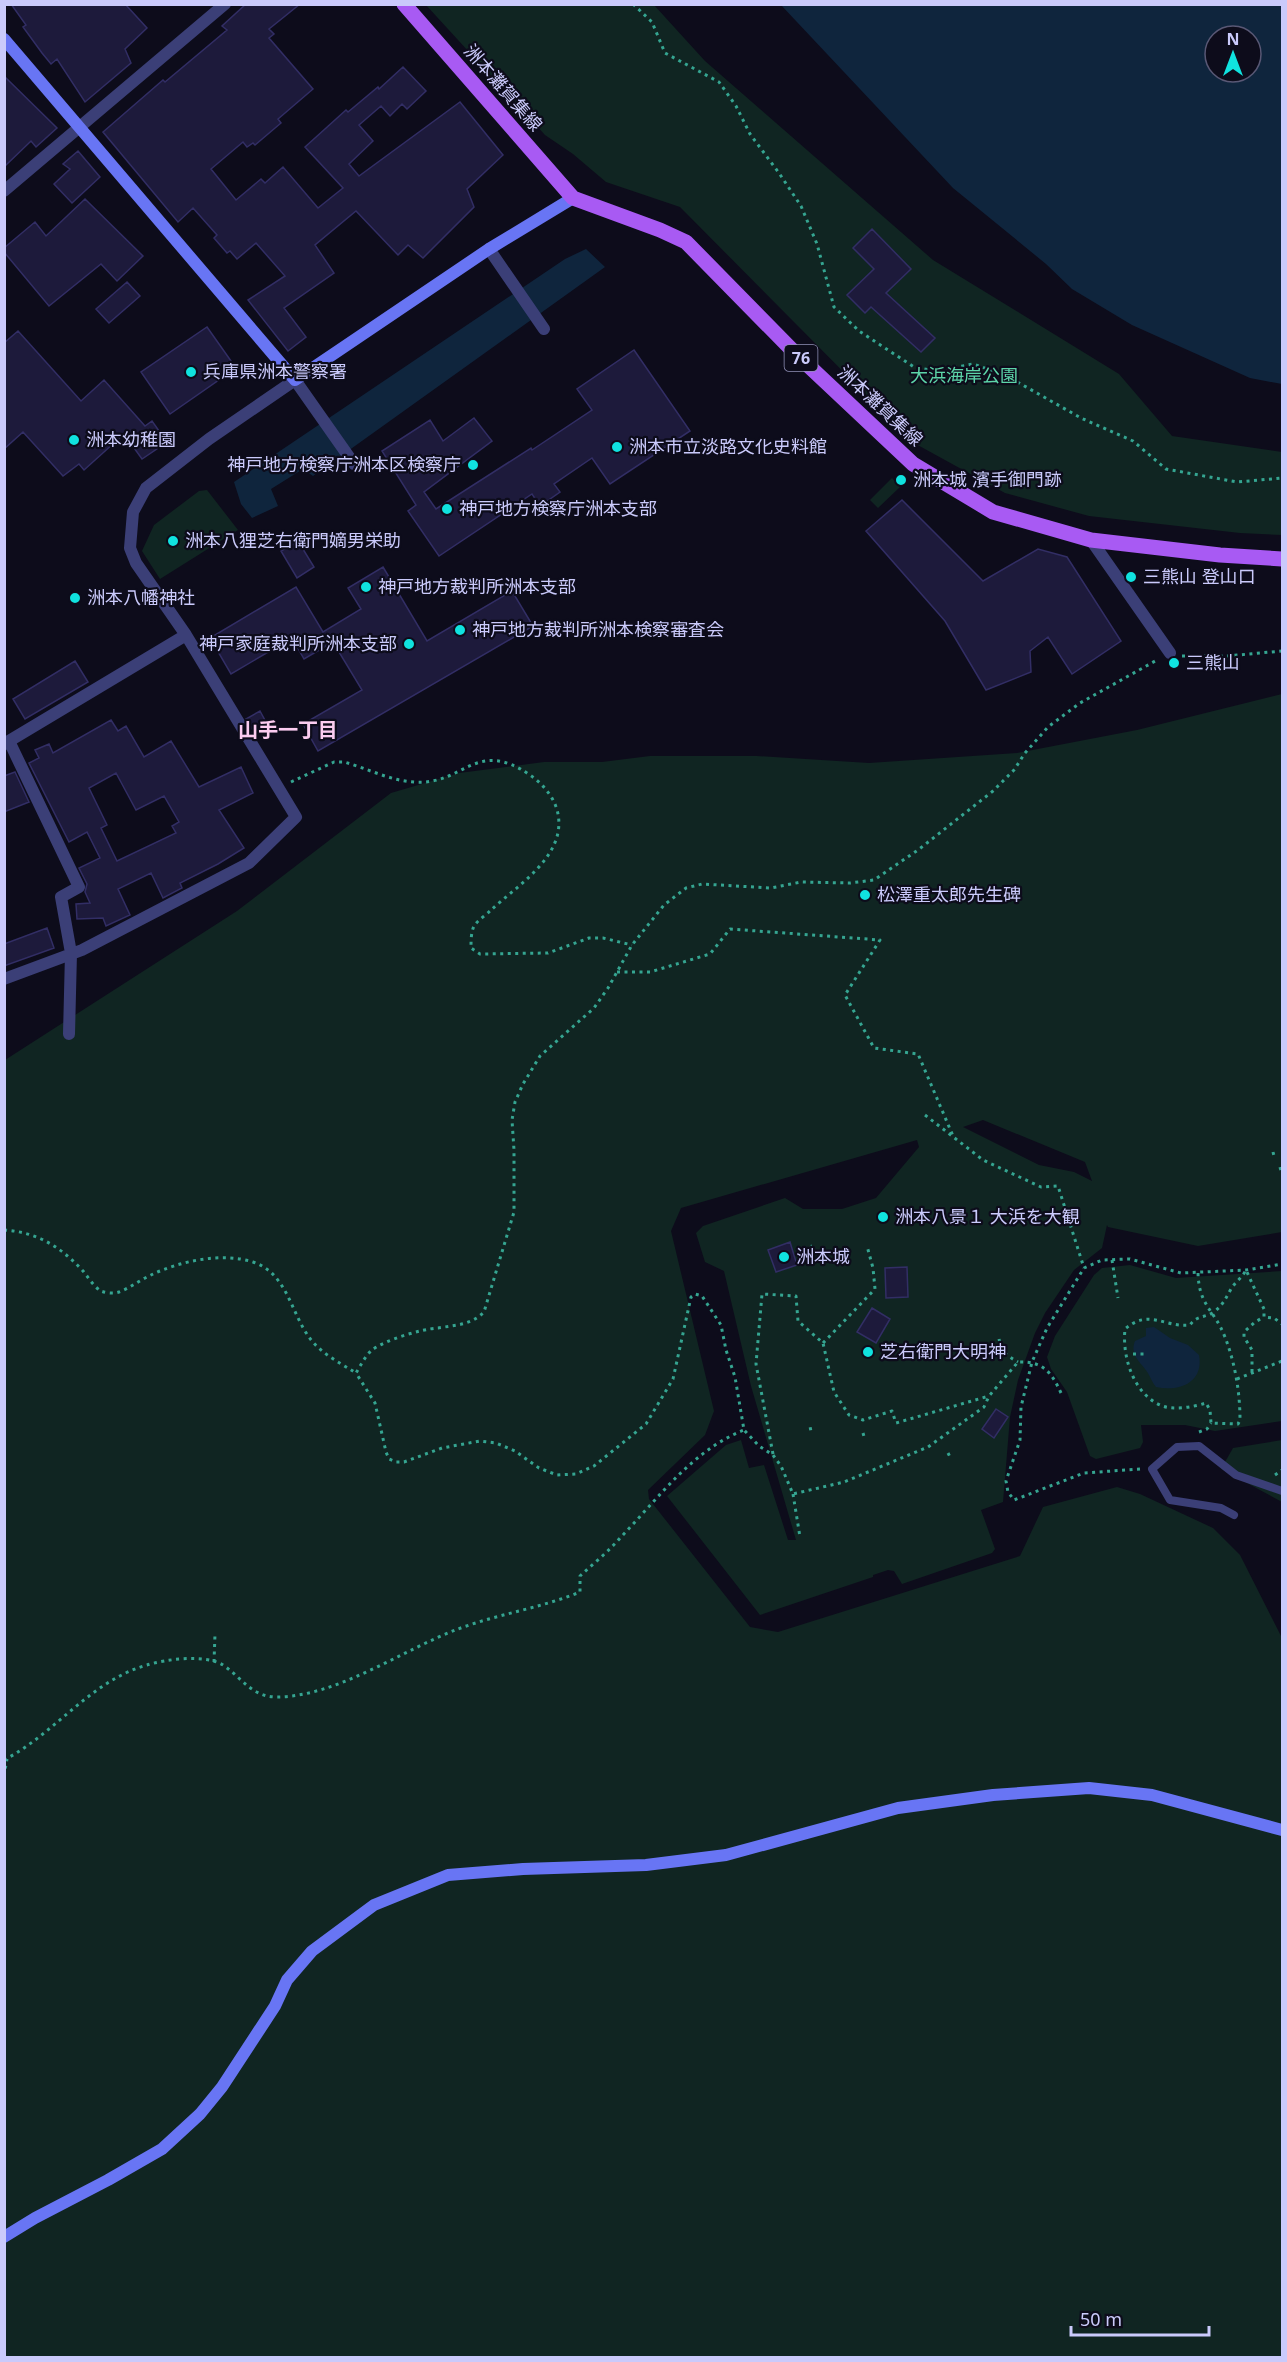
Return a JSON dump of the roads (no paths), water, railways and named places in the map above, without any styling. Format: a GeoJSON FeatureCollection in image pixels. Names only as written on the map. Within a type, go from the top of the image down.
{"type":"FeatureCollection","features":[{"type":"Feature","properties":{"kind":"main road","name":"洲本灘賀集線"},"geometry":{"type":"LineString","coordinates":[[404,4],[573,198],[686,242],[795,353],[913,464],[993,512],[1091,540],[1220,555],[1282,559]]}},
{"type":"Feature","properties":{"kind":"street"},"geometry":{"type":"LineString","coordinates":[[4,190],[225,4]]}},
{"type":"Feature","properties":{"kind":"street"},"geometry":{"type":"LineString","coordinates":[[4,39],[295,380],[354,464]]}},
{"type":"Feature","properties":{"kind":"street"},"geometry":{"type":"LineString","coordinates":[[4,979],[82,950],[249,863],[296,817],[186,635],[136,563],[130,548],[133,512],[146,488],[209,439],[295,380],[489,249],[573,198]]}},
{"type":"Feature","properties":{"kind":"street"},"geometry":{"type":"LineString","coordinates":[[489,249],[544,329]]}},
{"type":"Feature","properties":{"kind":"street"},"geometry":{"type":"LineString","coordinates":[[1091,540],[1170,653]]}},
{"type":"Feature","properties":{"kind":"street"},"geometry":{"type":"LineString","coordinates":[[69,1034],[71,953],[60,897],[79,887],[7,742],[186,635]]}},
{"type":"Feature","properties":{"kind":"street"},"geometry":{"type":"LineString","coordinates":[[4,2237],[162,2149],[200,2114],[222,2087],[275,2006],[287,1980],[312,1951],[374,1905],[448,1875],[523,1869],[646,1865],[726,1855],[898,1808],[993,1795],[1089,1788],[1152,1795],[1282,1830]]}},
{"type":"Feature","properties":{"kind":"lane"},"geometry":{"type":"LineString","coordinates":[[1234,1515],[1221,1508],[1170,1500],[1152,1469],[1177,1447],[1199,1446],[1236,1475],[1282,1491]]}},
{"type":"Feature","properties":{"kind":"water"},"geometry":{"type":"Polygon","coordinates":[[[781,5],[1282,5],[1282,384],[1250,378],[1132,325],[1072,289],[1046,264],[953,188],[781,5]]]}},
{"type":"Feature","properties":{"kind":"water"},"geometry":{"type":"Polygon","coordinates":[[[586,249],[605,267],[313,476],[303,469],[271,489],[278,506],[252,518],[241,504],[234,482],[565,259],[586,249]]]}},
{"type":"Feature","properties":{"kind":"water"},"geometry":{"type":"Polygon","coordinates":[[[1154,1327],[1170,1338],[1188,1345],[1199,1355],[1198,1372],[1188,1383],[1174,1388],[1156,1387],[1136,1356],[1133,1350],[1135,1341],[1146,1336],[1146,1328],[1154,1327]]]}},
{"type":"Feature","properties":{"kind":"place","name":"兵庫県洲本警察署"},"geometry":{"type":"Point","coordinates":[191,372]}},
{"type":"Feature","properties":{"kind":"place","name":"洲本幼稚園"},"geometry":{"type":"Point","coordinates":[74,440]}},
{"type":"Feature","properties":{"kind":"place","name":"洲本市立淡路文化史料館"},"geometry":{"type":"Point","coordinates":[617,447]}},
{"type":"Feature","properties":{"kind":"place","name":"神戸地方検察庁洲本区検察庁"},"geometry":{"type":"Point","coordinates":[473,465]}},
{"type":"Feature","properties":{"kind":"place","name":"洲本城 濱手御門跡"},"geometry":{"type":"Point","coordinates":[901,480]}},
{"type":"Feature","properties":{"kind":"place","name":"神戸地方検察庁洲本支部"},"geometry":{"type":"Point","coordinates":[447,509]}},
{"type":"Feature","properties":{"kind":"place","name":"洲本八狸芝右衛門嫡男栄助"},"geometry":{"type":"Point","coordinates":[173,541]}},
{"type":"Feature","properties":{"kind":"place","name":"三熊山 登山口"},"geometry":{"type":"Point","coordinates":[1131,577]}},
{"type":"Feature","properties":{"kind":"place","name":"神戸地方裁判所洲本支部"},"geometry":{"type":"Point","coordinates":[366,587]}},
{"type":"Feature","properties":{"kind":"place","name":"洲本八幡神社"},"geometry":{"type":"Point","coordinates":[75,598]}},
{"type":"Feature","properties":{"kind":"place","name":"神戸地方裁判所洲本検察審査会"},"geometry":{"type":"Point","coordinates":[460,630]}},
{"type":"Feature","properties":{"kind":"place","name":"神戸家庭裁判所洲本支部"},"geometry":{"type":"Point","coordinates":[409,644]}},
{"type":"Feature","properties":{"kind":"place","name":"三熊山"},"geometry":{"type":"Point","coordinates":[1174,663]}},
{"type":"Feature","properties":{"kind":"place","name":"松澤重太郎先生碑"},"geometry":{"type":"Point","coordinates":[865,895]}},
{"type":"Feature","properties":{"kind":"place","name":"洲本八景１ 大浜を大観"},"geometry":{"type":"Point","coordinates":[883,1217]}},
{"type":"Feature","properties":{"kind":"place","name":"洲本城"},"geometry":{"type":"Point","coordinates":[784,1257]}},
{"type":"Feature","properties":{"kind":"place","name":"芝右衛門大明神"},"geometry":{"type":"Point","coordinates":[868,1352]}},
{"type":"Feature","properties":{"kind":"district","name":"山手一丁目"},"geometry":{"type":"Point","coordinates":[288,730]}},
{"type":"Feature","properties":{"kind":"park label","name":"大浜海岸公園"},"geometry":{"type":"Point","coordinates":[964,376]}}]}
